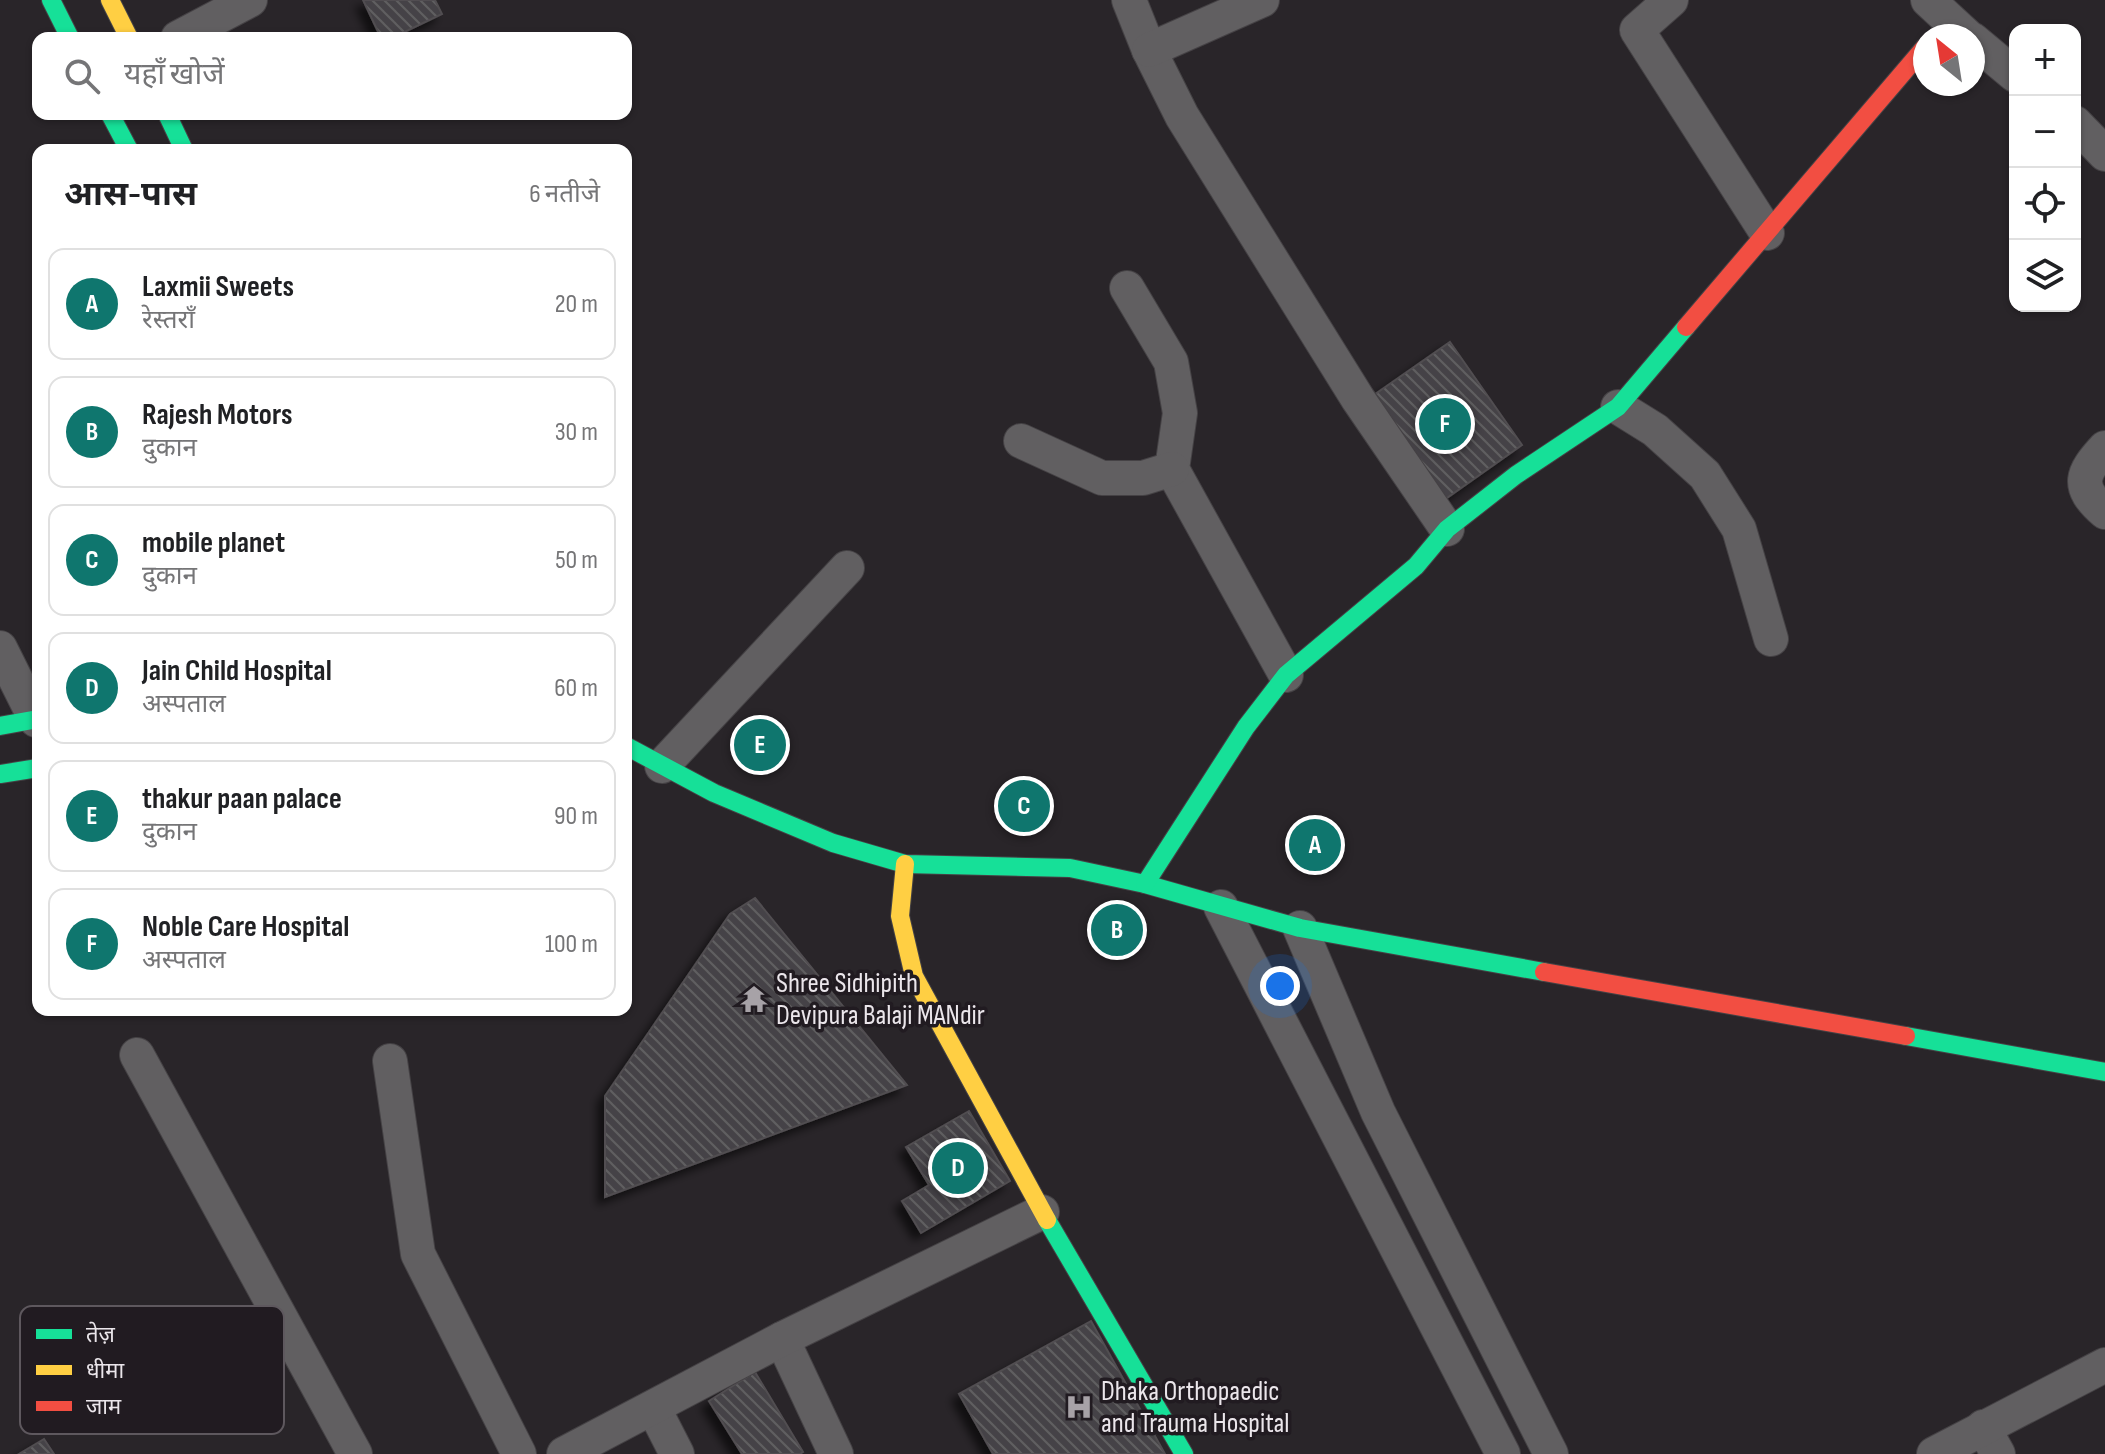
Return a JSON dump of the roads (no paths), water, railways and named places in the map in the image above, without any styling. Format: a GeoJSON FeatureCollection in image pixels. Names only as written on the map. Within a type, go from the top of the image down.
{"type":"FeatureCollection","features":[{"type":"Feature","properties":{"kind":"street"},"geometry":{"type":"LineString","coordinates":[[51,0],[67,32]]}},
{"type":"Feature","properties":{"kind":"street"},"geometry":{"type":"LineString","coordinates":[[110,0],[126,32]]}},
{"type":"Feature","properties":{"kind":"street"},"geometry":{"type":"LineString","coordinates":[[189,32],[250,0]]}},
{"type":"Feature","properties":{"kind":"street"},"geometry":{"type":"LineString","coordinates":[[1129,0],[1149,50],[1182,116],[1358,399],[1447,529]]}},
{"type":"Feature","properties":{"kind":"street"},"geometry":{"type":"LineString","coordinates":[[1149,50],[1262,0]]}},
{"type":"Feature","properties":{"kind":"street"},"geometry":{"type":"LineString","coordinates":[[1671,0],[1637,30],[1767,233]]}},
{"type":"Feature","properties":{"kind":"street"},"geometry":{"type":"LineString","coordinates":[[1953,22],[2009,70]]}},
{"type":"Feature","properties":{"kind":"street"},"geometry":{"type":"LineString","coordinates":[[1145,884],[1246,727],[1286,675],[1416,566],[1447,529],[1516,475],[1618,407],[1913,61]]}},
{"type":"Feature","properties":{"kind":"street"},"geometry":{"type":"LineString","coordinates":[[113,120],[126,144]]}},
{"type":"Feature","properties":{"kind":"street"},"geometry":{"type":"LineString","coordinates":[[170,120],[181,144]]}},
{"type":"Feature","properties":{"kind":"street"},"geometry":{"type":"LineString","coordinates":[[2081,129],[2105,154]]}},
{"type":"Feature","properties":{"kind":"street"},"geometry":{"type":"LineString","coordinates":[[1127,288],[1171,362],[1180,413],[1172,469],[1286,675]]}},
{"type":"Feature","properties":{"kind":"street"},"geometry":{"type":"LineString","coordinates":[[1618,407],[1655,430],[1705,475],[1739,529],[1771,639]]}},
{"type":"Feature","properties":{"kind":"street"},"geometry":{"type":"LineString","coordinates":[[1021,441],[1102,478],[1143,478],[1172,469]]}},
{"type":"Feature","properties":{"kind":"street"},"geometry":{"type":"LineString","coordinates":[[2105,448],[2086,468],[2085,487],[2095,504],[2105,512]]}},
{"type":"Feature","properties":{"kind":"street"},"geometry":{"type":"LineString","coordinates":[[662,766],[847,568]]}},
{"type":"Feature","properties":{"kind":"street"},"geometry":{"type":"LineString","coordinates":[[0,648],[32,710]]}},
{"type":"Feature","properties":{"kind":"street"},"geometry":{"type":"LineString","coordinates":[[0,726],[32,721]]}},
{"type":"Feature","properties":{"kind":"street"},"geometry":{"type":"LineString","coordinates":[[632,749],[714,793],[833,843],[905,864],[1070,868],[1145,884],[1300,928],[2105,1072]]}},
{"type":"Feature","properties":{"kind":"street"},"geometry":{"type":"LineString","coordinates":[[0,774],[32,769]]}},
{"type":"Feature","properties":{"kind":"street"},"geometry":{"type":"LineString","coordinates":[[905,864],[900,916],[914,976],[1042,1212],[1184,1454]]}},
{"type":"Feature","properties":{"kind":"street"},"geometry":{"type":"LineString","coordinates":[[1221,907],[1503,1454]]}},
{"type":"Feature","properties":{"kind":"street"},"geometry":{"type":"LineString","coordinates":[[1300,928],[1378,1112],[1551,1454]]}},
{"type":"Feature","properties":{"kind":"street"},"geometry":{"type":"LineString","coordinates":[[137,1055],[274,1306]]}},
{"type":"Feature","properties":{"kind":"street"},"geometry":{"type":"LineString","coordinates":[[390,1061],[418,1254],[519,1454]]}},
{"type":"Feature","properties":{"kind":"street"},"geometry":{"type":"LineString","coordinates":[[564,1454],[782,1339],[1042,1212]]}},
{"type":"Feature","properties":{"kind":"street"},"geometry":{"type":"LineString","coordinates":[[284,1324],[355,1454]]}},
{"type":"Feature","properties":{"kind":"street"},"geometry":{"type":"LineString","coordinates":[[782,1339],[836,1454]]}},
{"type":"Feature","properties":{"kind":"street"},"geometry":{"type":"LineString","coordinates":[[1934,1454],[1990,1441],[2105,1365]]}},
{"type":"Feature","properties":{"kind":"street"},"geometry":{"type":"LineString","coordinates":[[654,1409],[677,1454]]}},
{"type":"Feature","properties":{"kind":"place","name":"Noble Care Hospital"},"geometry":{"type":"Point","coordinates":[1445,424]}},
{"type":"Feature","properties":{"kind":"place","name":"thakur paan palace"},"geometry":{"type":"Point","coordinates":[760,745]}},
{"type":"Feature","properties":{"kind":"place","name":"mobile planet"},"geometry":{"type":"Point","coordinates":[1024,806]}},
{"type":"Feature","properties":{"kind":"place","name":"Laxmii Sweets"},"geometry":{"type":"Point","coordinates":[1315,845]}},
{"type":"Feature","properties":{"kind":"place","name":"Rajesh Motors"},"geometry":{"type":"Point","coordinates":[1117,930]}},
{"type":"Feature","properties":{"kind":"place","name":"Shree Sidhipith Devipura Balaji MANdir"},"geometry":{"type":"Point","coordinates":[754,999]}},
{"type":"Feature","properties":{"kind":"place","name":"Jain Child Hospital"},"geometry":{"type":"Point","coordinates":[958,1168]}},
{"type":"Feature","properties":{"kind":"place","name":"Dhaka Orthopaedic and Trauma Hospital"},"geometry":{"type":"Point","coordinates":[1079,1407]}}]}
